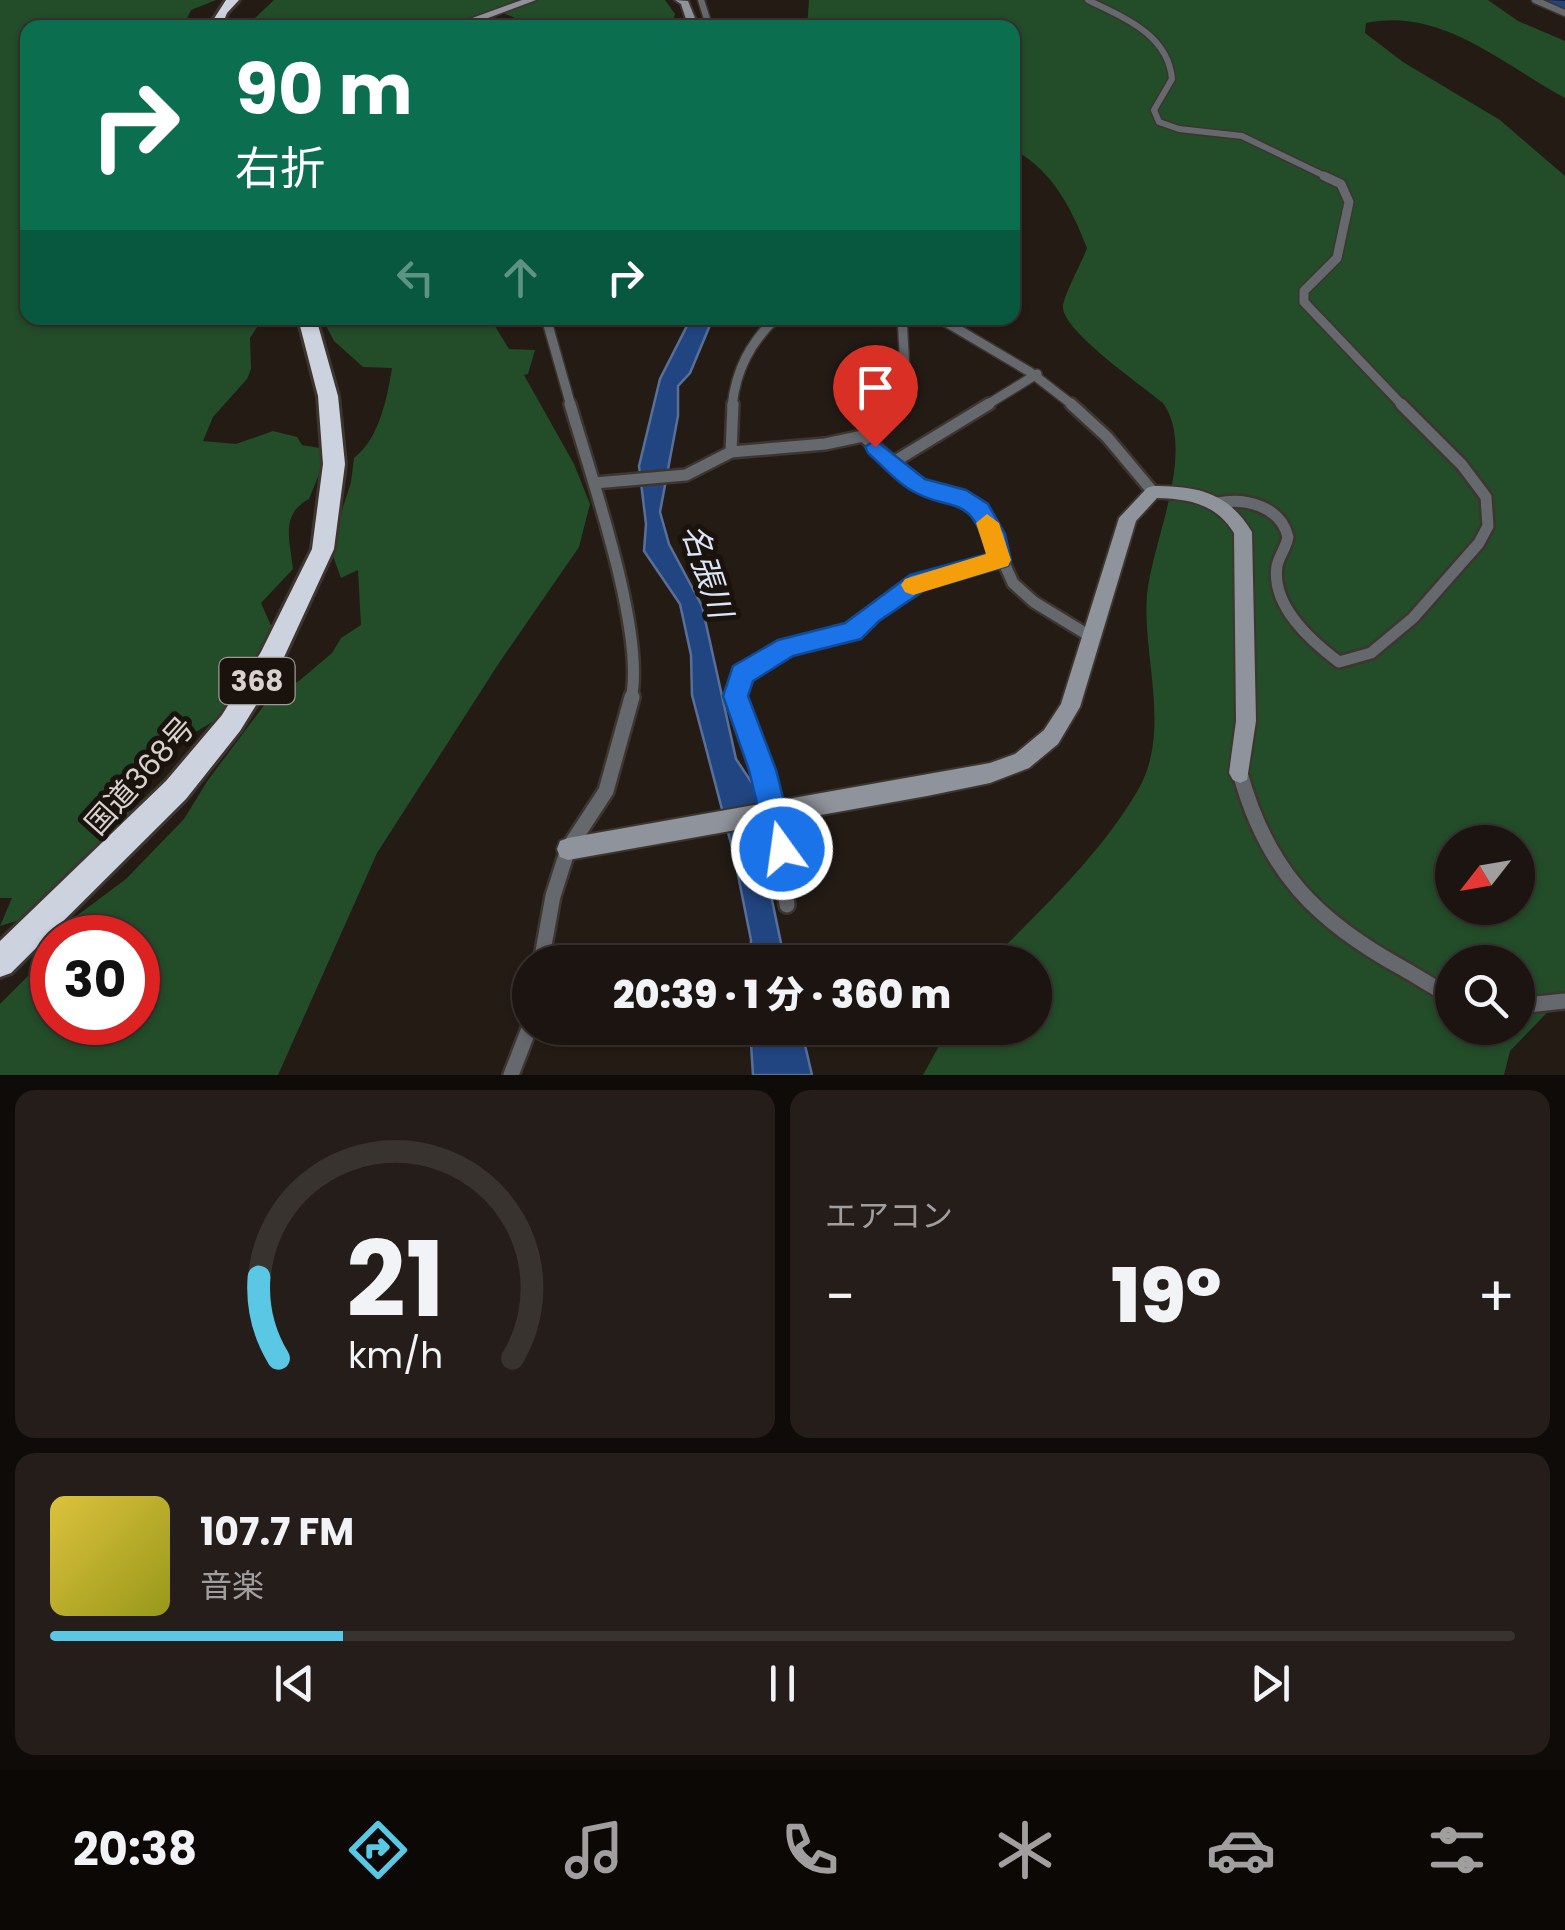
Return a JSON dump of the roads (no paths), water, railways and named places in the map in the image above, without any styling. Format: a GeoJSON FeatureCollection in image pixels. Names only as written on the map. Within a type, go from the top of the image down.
{"type":"FeatureCollection","features":[{"type":"Feature","properties":{"kind":"highway"},"geometry":{"type":"LineString","coordinates":[[218,20],[233,0]]}},
{"type":"Feature","properties":{"kind":"highway","name":"国道368号"},"geometry":{"type":"LineString","coordinates":[[0,962],[176,790],[231,723],[270,660],[322,549],[334,464],[328,396],[309,325]]}},
{"type":"Feature","properties":{"kind":"street"},"geometry":{"type":"LineString","coordinates":[[473,20],[531,0]]}},
{"type":"Feature","properties":{"kind":"street"},"geometry":{"type":"LineString","coordinates":[[1088,0],[1146,32],[1166,52],[1172,79],[1154,110],[1158,122],[1180,129],[1242,136],[1341,184],[1349,202],[1338,258],[1304,291],[1304,302],[1321,324],[1462,465],[1486,497],[1489,513],[1488,526],[1479,543],[1414,618],[1370,653],[1338,662],[1313,643],[1285,604],[1277,562],[1288,542],[1288,532],[1279,520],[1247,500],[1236,498],[1218,503]]}},
{"type":"Feature","properties":{"kind":"street"},"geometry":{"type":"LineString","coordinates":[[1535,0],[1565,13]]}},
{"type":"Feature","properties":{"kind":"street"},"geometry":{"type":"LineString","coordinates":[[544,945],[553,896],[568,849],[606,791],[632,693],[632,651],[595,484],[548,325]]}},
{"type":"Feature","properties":{"kind":"street"},"geometry":{"type":"LineString","coordinates":[[732,452],[730,404],[735,380],[750,345],[769,325]]}},
{"type":"Feature","properties":{"kind":"street"},"geometry":{"type":"LineString","coordinates":[[863,436],[868,423],[906,386],[902,325]]}},
{"type":"Feature","properties":{"kind":"street"},"geometry":{"type":"LineString","coordinates":[[951,325],[1037,374],[1081,409],[1134,466],[1152,492]]}},
{"type":"Feature","properties":{"kind":"street"},"geometry":{"type":"LineString","coordinates":[[892,464],[1037,374]]}},
{"type":"Feature","properties":{"kind":"street"},"geometry":{"type":"LineString","coordinates":[[595,484],[686,475],[732,452],[826,444],[863,436]]}},
{"type":"Feature","properties":{"kind":"street"},"geometry":{"type":"LineString","coordinates":[[863,436],[918,485],[958,496],[980,510],[1013,583],[1034,602],[1093,638]]}},
{"type":"Feature","properties":{"kind":"street"},"geometry":{"type":"LineString","coordinates":[[568,849],[942,783],[1022,762],[1051,737],[1070,707],[1128,518],[1152,492],[1193,492],[1218,503],[1235,518],[1245,548],[1246,721],[1240,773],[1249,817],[1280,870],[1320,915],[1367,951],[1435,987]]}},
{"type":"Feature","properties":{"kind":"street"},"geometry":{"type":"LineString","coordinates":[[787,905],[782,849],[762,770],[736,696],[742,674],[786,647],[852,631],[918,582],[1000,560]]}},
{"type":"Feature","properties":{"kind":"street"},"geometry":{"type":"LineString","coordinates":[[1535,1004],[1565,1001]]}},
{"type":"Feature","properties":{"kind":"street"},"geometry":{"type":"LineString","coordinates":[[511,1075],[523,1045]]}},
{"type":"Feature","properties":{"kind":"water"},"geometry":{"type":"Polygon","coordinates":[[[687,325],[710,325],[690,373],[678,386],[678,416],[660,512],[669,544],[702,606],[736,759],[756,789],[781,945],[751,945],[734,855],[692,695],[691,655],[680,604],[644,551],[646,524],[639,466],[660,379],[687,325]]]}},
{"type":"Feature","properties":{"kind":"water"},"geometry":{"type":"Polygon","coordinates":[[[751,1045],[805,1045],[812,1075],[753,1075],[751,1045]]]}},
{"type":"Feature","properties":{"kind":"waterway"},"geometry":{"type":"LineString","coordinates":[[1549,0],[1565,5]]}},
{"type":"Feature","properties":{"kind":"water label","name":"名張川"},"geometry":{"type":"Point","coordinates":[707,571]}}]}
